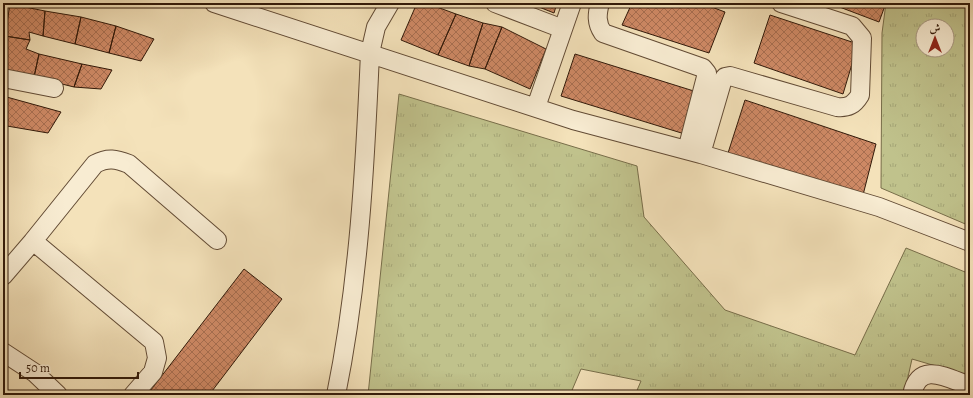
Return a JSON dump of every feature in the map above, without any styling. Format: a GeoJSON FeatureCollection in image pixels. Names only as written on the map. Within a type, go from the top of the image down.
{"type":"FeatureCollection","features":[{"type":"Feature","properties":{"kind":"street"},"geometry":{"type":"LineString","coordinates":[[214,3],[243,7],[370,53],[573,120],[694,152],[879,207],[970,242]]}},
{"type":"Feature","properties":{"kind":"street"},"geometry":{"type":"LineString","coordinates":[[336,395],[346,342],[360,239],[364,187],[370,53],[376,27],[390,3]]}},
{"type":"Feature","properties":{"kind":"street"},"geometry":{"type":"LineString","coordinates":[[495,3],[563,29]]}},
{"type":"Feature","properties":{"kind":"street"},"geometry":{"type":"LineString","coordinates":[[536,107],[572,3]]}},
{"type":"Feature","properties":{"kind":"street"},"geometry":{"type":"LineString","coordinates":[[600,3],[597,18],[598,26],[603,32],[703,68],[708,73],[694,152]]}},
{"type":"Feature","properties":{"kind":"street"},"geometry":{"type":"LineString","coordinates":[[694,152],[725,77],[730,76],[837,107],[846,108],[855,102],[860,95],[862,38],[852,26],[781,3]]}},
{"type":"Feature","properties":{"kind":"street"},"geometry":{"type":"LineString","coordinates":[[3,78],[54,88]]}},
{"type":"Feature","properties":{"kind":"street"},"geometry":{"type":"LineString","coordinates":[[3,276],[95,164],[103,160],[113,158],[129,164],[217,240]]}},
{"type":"Feature","properties":{"kind":"street"},"geometry":{"type":"LineString","coordinates":[[33,241],[154,342],[157,358],[153,372],[133,395]]}},
{"type":"Feature","properties":{"kind":"street"},"geometry":{"type":"LineString","coordinates":[[3,352],[35,372],[57,395]]}},
{"type":"Feature","properties":{"kind":"street"},"geometry":{"type":"LineString","coordinates":[[912,395],[917,380],[923,375],[931,373],[970,386]]}},
{"type":"Feature","properties":{"kind":"green space"},"geometry":{"type":"Polygon","coordinates":[[[886,3],[970,3],[970,226],[881,188],[882,33],[886,3]]]}},
{"type":"Feature","properties":{"kind":"green space"},"geometry":{"type":"Polygon","coordinates":[[[399,94],[637,166],[644,217],[725,310],[855,355],[906,248],[970,274],[970,376],[912,359],[904,395],[635,395],[641,381],[581,369],[570,395],[368,395],[399,94]]]}},
{"type":"Feature","properties":{"kind":"building"},"geometry":{"type":"Polygon","coordinates":[[[417,3],[426,3],[456,14],[438,55],[401,40],[417,3]]]}},
{"type":"Feature","properties":{"kind":"building"},"geometry":{"type":"Polygon","coordinates":[[[529,3],[557,3],[554,13],[529,3]]]}},
{"type":"Feature","properties":{"kind":"building"},"geometry":{"type":"Polygon","coordinates":[[[632,3],[701,3],[725,12],[709,53],[622,25],[632,3]]]}},
{"type":"Feature","properties":{"kind":"building"},"geometry":{"type":"Polygon","coordinates":[[[829,3],[886,3],[879,22],[829,3]]]}},
{"type":"Feature","properties":{"kind":"building"},"geometry":{"type":"Polygon","coordinates":[[[10,4],[45,11],[43,36],[29,32],[30,40],[5,36],[10,4]]]}},
{"type":"Feature","properties":{"kind":"building"},"geometry":{"type":"Polygon","coordinates":[[[45,11],[81,17],[75,44],[43,36],[45,11]]]}},
{"type":"Feature","properties":{"kind":"building"},"geometry":{"type":"Polygon","coordinates":[[[456,14],[483,23],[469,66],[438,55],[456,14]]]}},
{"type":"Feature","properties":{"kind":"building"},"geometry":{"type":"Polygon","coordinates":[[[770,15],[858,44],[843,94],[754,63],[770,15]]]}},
{"type":"Feature","properties":{"kind":"building"},"geometry":{"type":"Polygon","coordinates":[[[81,17],[116,26],[109,53],[75,44],[81,17]]]}},
{"type":"Feature","properties":{"kind":"building"},"geometry":{"type":"Polygon","coordinates":[[[483,23],[502,27],[485,69],[469,66],[483,23]]]}},
{"type":"Feature","properties":{"kind":"building"},"geometry":{"type":"Polygon","coordinates":[[[116,26],[154,39],[141,61],[109,53],[116,26]]]}},
{"type":"Feature","properties":{"kind":"building"},"geometry":{"type":"Polygon","coordinates":[[[502,27],[546,49],[530,89],[485,69],[502,27]]]}},
{"type":"Feature","properties":{"kind":"building"},"geometry":{"type":"Polygon","coordinates":[[[5,36],[30,40],[26,49],[39,54],[34,77],[3,69],[5,36]]]}},
{"type":"Feature","properties":{"kind":"building"},"geometry":{"type":"Polygon","coordinates":[[[39,54],[82,64],[74,87],[34,77],[39,54]]]}},
{"type":"Feature","properties":{"kind":"building"},"geometry":{"type":"Polygon","coordinates":[[[575,54],[697,92],[688,135],[561,96],[575,54]]]}},
{"type":"Feature","properties":{"kind":"building"},"geometry":{"type":"Polygon","coordinates":[[[82,64],[112,70],[101,89],[74,87],[82,64]]]}},
{"type":"Feature","properties":{"kind":"building"},"geometry":{"type":"Polygon","coordinates":[[[3,96],[61,112],[48,133],[7,126],[3,154],[3,96]]]}},
{"type":"Feature","properties":{"kind":"building"},"geometry":{"type":"Polygon","coordinates":[[[745,100],[876,144],[863,195],[728,153],[745,100]]]}},
{"type":"Feature","properties":{"kind":"building"},"geometry":{"type":"Polygon","coordinates":[[[244,269],[282,299],[209,395],[147,395],[244,269]]]}}]}
